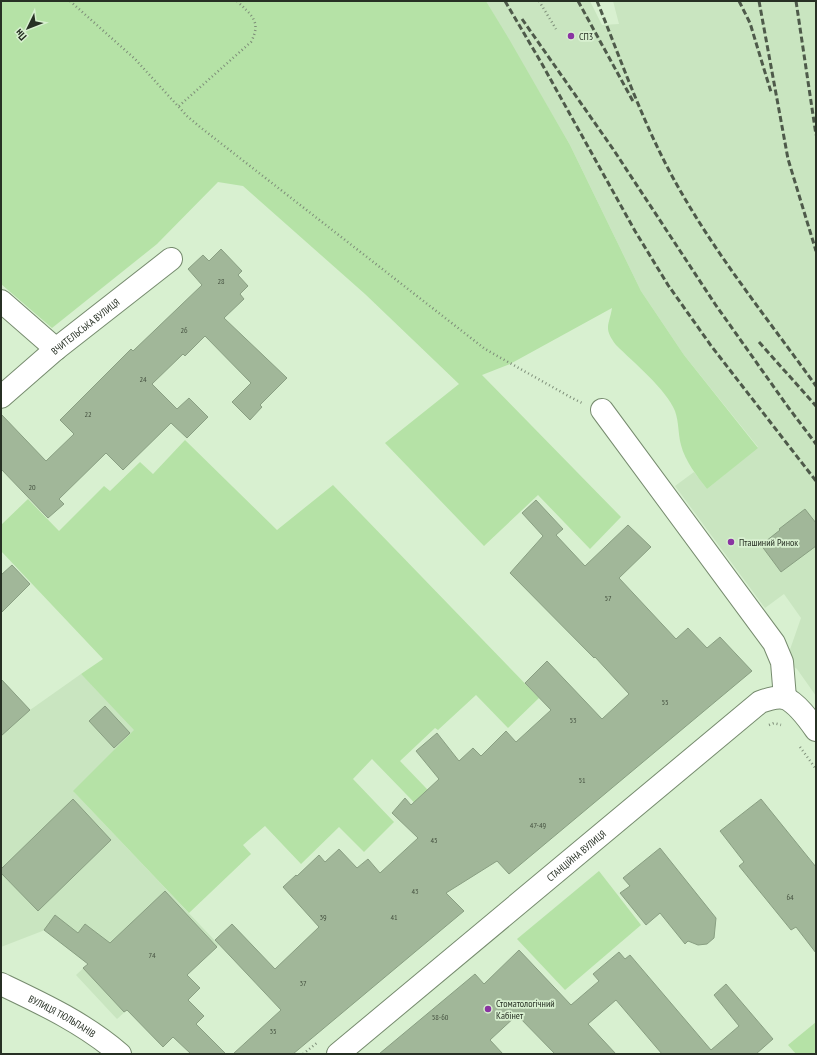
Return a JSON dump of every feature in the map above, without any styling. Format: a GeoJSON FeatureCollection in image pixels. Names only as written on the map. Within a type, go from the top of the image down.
{"type":"FeatureCollection","features":[{"type":"Feature","properties":{"kind":"street","name":"ВЧИТЕЛЬСЬКА ВУЛИЦЯ"},"geometry":{"type":"LineString","coordinates":[[1,397],[56,349],[172,259]]}},
{"type":"Feature","properties":{"kind":"street"},"geometry":{"type":"LineString","coordinates":[[1,301],[56,349]]}},
{"type":"Feature","properties":{"kind":"street"},"geometry":{"type":"LineString","coordinates":[[602,410],[774,643],[782,662],[785,698],[797,707],[816,730]]}},
{"type":"Feature","properties":{"kind":"street","name":"СТАНЦІЙНА ВУЛИЦЯ"},"geometry":{"type":"LineString","coordinates":[[338,1054],[760,702],[773,698],[785,698]]}},
{"type":"Feature","properties":{"kind":"street","name":"ВУЛИЦЯ ТЮЛЬПАНІВ"},"geometry":{"type":"LineString","coordinates":[[1,984],[64,1015],[92,1032],[120,1054]]}},
{"type":"Feature","properties":{"kind":"path"},"geometry":{"type":"LineString","coordinates":[[70,1],[135,59],[200,127],[485,349],[572,398],[602,410]]}},
{"type":"Feature","properties":{"kind":"path"},"geometry":{"type":"LineString","coordinates":[[179,106],[251,42],[256,32],[256,23],[250,14],[237,1]]}},
{"type":"Feature","properties":{"kind":"path"},"geometry":{"type":"LineString","coordinates":[[539,1],[556,29]]}},
{"type":"Feature","properties":{"kind":"path"},"geometry":{"type":"LineString","coordinates":[[763,730],[774,723],[785,728]]}},
{"type":"Feature","properties":{"kind":"path"},"geometry":{"type":"LineString","coordinates":[[798,746],[816,770]]}},
{"type":"Feature","properties":{"kind":"shaded area"},"geometry":{"type":"Polygon","coordinates":[[[1,1],[486,1],[570,145],[641,291],[684,355],[758,448],[707,489],[685,457],[680,441],[675,411],[671,403],[657,385],[616,345],[609,335],[608,327],[612,308],[510,364],[482,375],[621,517],[590,549],[538,495],[484,546],[385,443],[459,384],[365,294],[243,186],[218,182],[157,244],[52,328],[1,284],[1,1]]]}},
{"type":"Feature","properties":{"kind":"shaded area"},"geometry":{"type":"Polygon","coordinates":[[[486,1],[590,1],[602,25],[619,24],[613,1],[816,1],[816,696],[797,669],[786,661],[801,618],[784,594],[765,608],[675,486],[694,472],[707,489],[758,447],[684,355],[641,291],[570,145],[486,1]]]}},
{"type":"Feature","properties":{"kind":"shaded area"},"geometry":{"type":"Polygon","coordinates":[[[185,440],[277,530],[333,485],[539,698],[508,728],[476,695],[438,730],[435,728],[400,761],[450,813],[437,826],[372,759],[353,779],[394,822],[364,852],[339,827],[301,864],[265,826],[243,845],[251,854],[189,913],[73,791],[134,730],[81,674],[103,659],[1,551],[1,525],[28,499],[59,531],[104,486],[110,491],[140,462],[153,474],[185,440]]]}},
{"type":"Feature","properties":{"kind":"shaded area"},"geometry":{"type":"Polygon","coordinates":[[[81,674],[135,730],[74,792],[219,945],[160,980],[117,1019],[76,975],[88,964],[45,930],[1,947],[1,679],[30,710],[81,674]]]}},
{"type":"Feature","properties":{"kind":"shaded area"},"geometry":{"type":"Polygon","coordinates":[[[599,871],[641,925],[565,990],[517,939],[599,871]]]}},
{"type":"Feature","properties":{"kind":"shaded area"},"geometry":{"type":"Polygon","coordinates":[[[816,1022],[816,1054],[796,1054],[788,1045],[816,1022]]]}},
{"type":"Feature","properties":{"kind":"building"},"geometry":{"type":"Polygon","coordinates":[[[221,249],[242,271],[238,275],[248,286],[240,294],[244,299],[224,318],[287,378],[260,405],[262,407],[250,420],[232,402],[251,383],[205,336],[185,356],[183,354],[152,384],[177,409],[189,398],[208,417],[187,438],[171,423],[123,470],[106,453],[59,499],[64,504],[48,518],[1,469],[1,414],[46,461],[74,434],[60,420],[131,349],[133,351],[202,285],[188,269],[203,255],[209,261],[221,249]]]}},
{"type":"Feature","properties":{"kind":"building"},"geometry":{"type":"Polygon","coordinates":[[[536,500],[563,529],[556,535],[585,566],[628,525],[651,547],[619,578],[676,639],[688,628],[707,648],[720,637],[752,671],[509,874],[497,861],[446,893],[464,911],[293,1054],[233,1054],[281,1010],[215,940],[232,924],[275,969],[319,927],[283,887],[296,875],[297,876],[319,855],[325,862],[339,849],[357,868],[368,859],[380,873],[418,838],[392,813],[405,798],[411,805],[439,779],[416,751],[437,733],[459,761],[473,748],[481,756],[506,731],[516,742],[551,710],[525,683],[547,661],[602,719],[629,694],[595,657],[594,658],[510,573],[543,536],[522,513],[536,500]]]}},
{"type":"Feature","properties":{"kind":"building"},"geometry":{"type":"Polygon","coordinates":[[[805,509],[816,523],[816,546],[781,572],[761,545],[805,509]]]}},
{"type":"Feature","properties":{"kind":"building"},"geometry":{"type":"Polygon","coordinates":[[[12,565],[30,584],[1,613],[1,575],[12,565]]]}},
{"type":"Feature","properties":{"kind":"building"},"geometry":{"type":"Polygon","coordinates":[[[1,679],[30,710],[1,736],[1,679]]]}},
{"type":"Feature","properties":{"kind":"building"},"geometry":{"type":"Polygon","coordinates":[[[105,706],[130,733],[114,748],[89,721],[105,706]]]}},
{"type":"Feature","properties":{"kind":"building"},"geometry":{"type":"Polygon","coordinates":[[[73,799],[111,840],[38,911],[1,873],[1,869],[73,799]]]}},
{"type":"Feature","properties":{"kind":"building"},"geometry":{"type":"Polygon","coordinates":[[[761,799],[816,867],[816,953],[796,927],[791,930],[739,866],[744,862],[720,831],[761,799]]]}},
{"type":"Feature","properties":{"kind":"building"},"geometry":{"type":"Polygon","coordinates":[[[660,848],[716,918],[714,938],[707,944],[698,945],[688,941],[685,944],[660,913],[646,925],[620,893],[630,886],[623,878],[660,848]]]}},
{"type":"Feature","properties":{"kind":"building"},"geometry":{"type":"Polygon","coordinates":[[[165,891],[217,947],[187,975],[200,988],[188,1000],[204,1016],[196,1024],[226,1054],[191,1054],[173,1037],[163,1047],[127,1010],[124,1012],[83,968],[88,964],[44,930],[55,915],[78,933],[85,924],[110,943],[165,891]]]}},
{"type":"Feature","properties":{"kind":"building"},"geometry":{"type":"Polygon","coordinates":[[[519,950],[571,1005],[599,981],[593,974],[619,952],[625,959],[630,955],[711,1050],[739,1026],[714,995],[726,984],[773,1039],[756,1054],[662,1054],[616,1000],[588,1024],[616,1054],[555,1054],[517,1015],[490,1040],[503,1054],[379,1054],[475,974],[484,984],[519,950]]]}},
{"type":"Feature","properties":{"kind":"railway"},"geometry":{"type":"LineString","coordinates":[[505,1],[542,64],[635,231],[668,285],[712,347],[816,481]]}},
{"type":"Feature","properties":{"kind":"railway"},"geometry":{"type":"LineString","coordinates":[[578,1],[634,103]]}},
{"type":"Feature","properties":{"kind":"railway"},"geometry":{"type":"LineString","coordinates":[[597,1],[646,122],[668,169],[681,192],[712,242],[816,386]]}},
{"type":"Feature","properties":{"kind":"railway"},"geometry":{"type":"LineString","coordinates":[[739,1],[750,23],[771,92]]}},
{"type":"Feature","properties":{"kind":"railway"},"geometry":{"type":"LineString","coordinates":[[759,1],[788,159],[816,251]]}},
{"type":"Feature","properties":{"kind":"railway"},"geometry":{"type":"LineString","coordinates":[[796,1],[816,135]]}},
{"type":"Feature","properties":{"kind":"railway"},"geometry":{"type":"LineString","coordinates":[[522,19],[613,149],[715,304],[816,444]]}},
{"type":"Feature","properties":{"kind":"railway"},"geometry":{"type":"LineString","coordinates":[[759,342],[816,406]]}},
{"type":"Feature","properties":{"kind":"place","name":"СП3"},"geometry":{"type":"Point","coordinates":[571,36]}},
{"type":"Feature","properties":{"kind":"place","name":"Пташиний Ринок"},"geometry":{"type":"Point","coordinates":[731,542]}},
{"type":"Feature","properties":{"kind":"place","name":"Стоматологічний Кабінет"},"geometry":{"type":"Point","coordinates":[488,1009]}}]}
